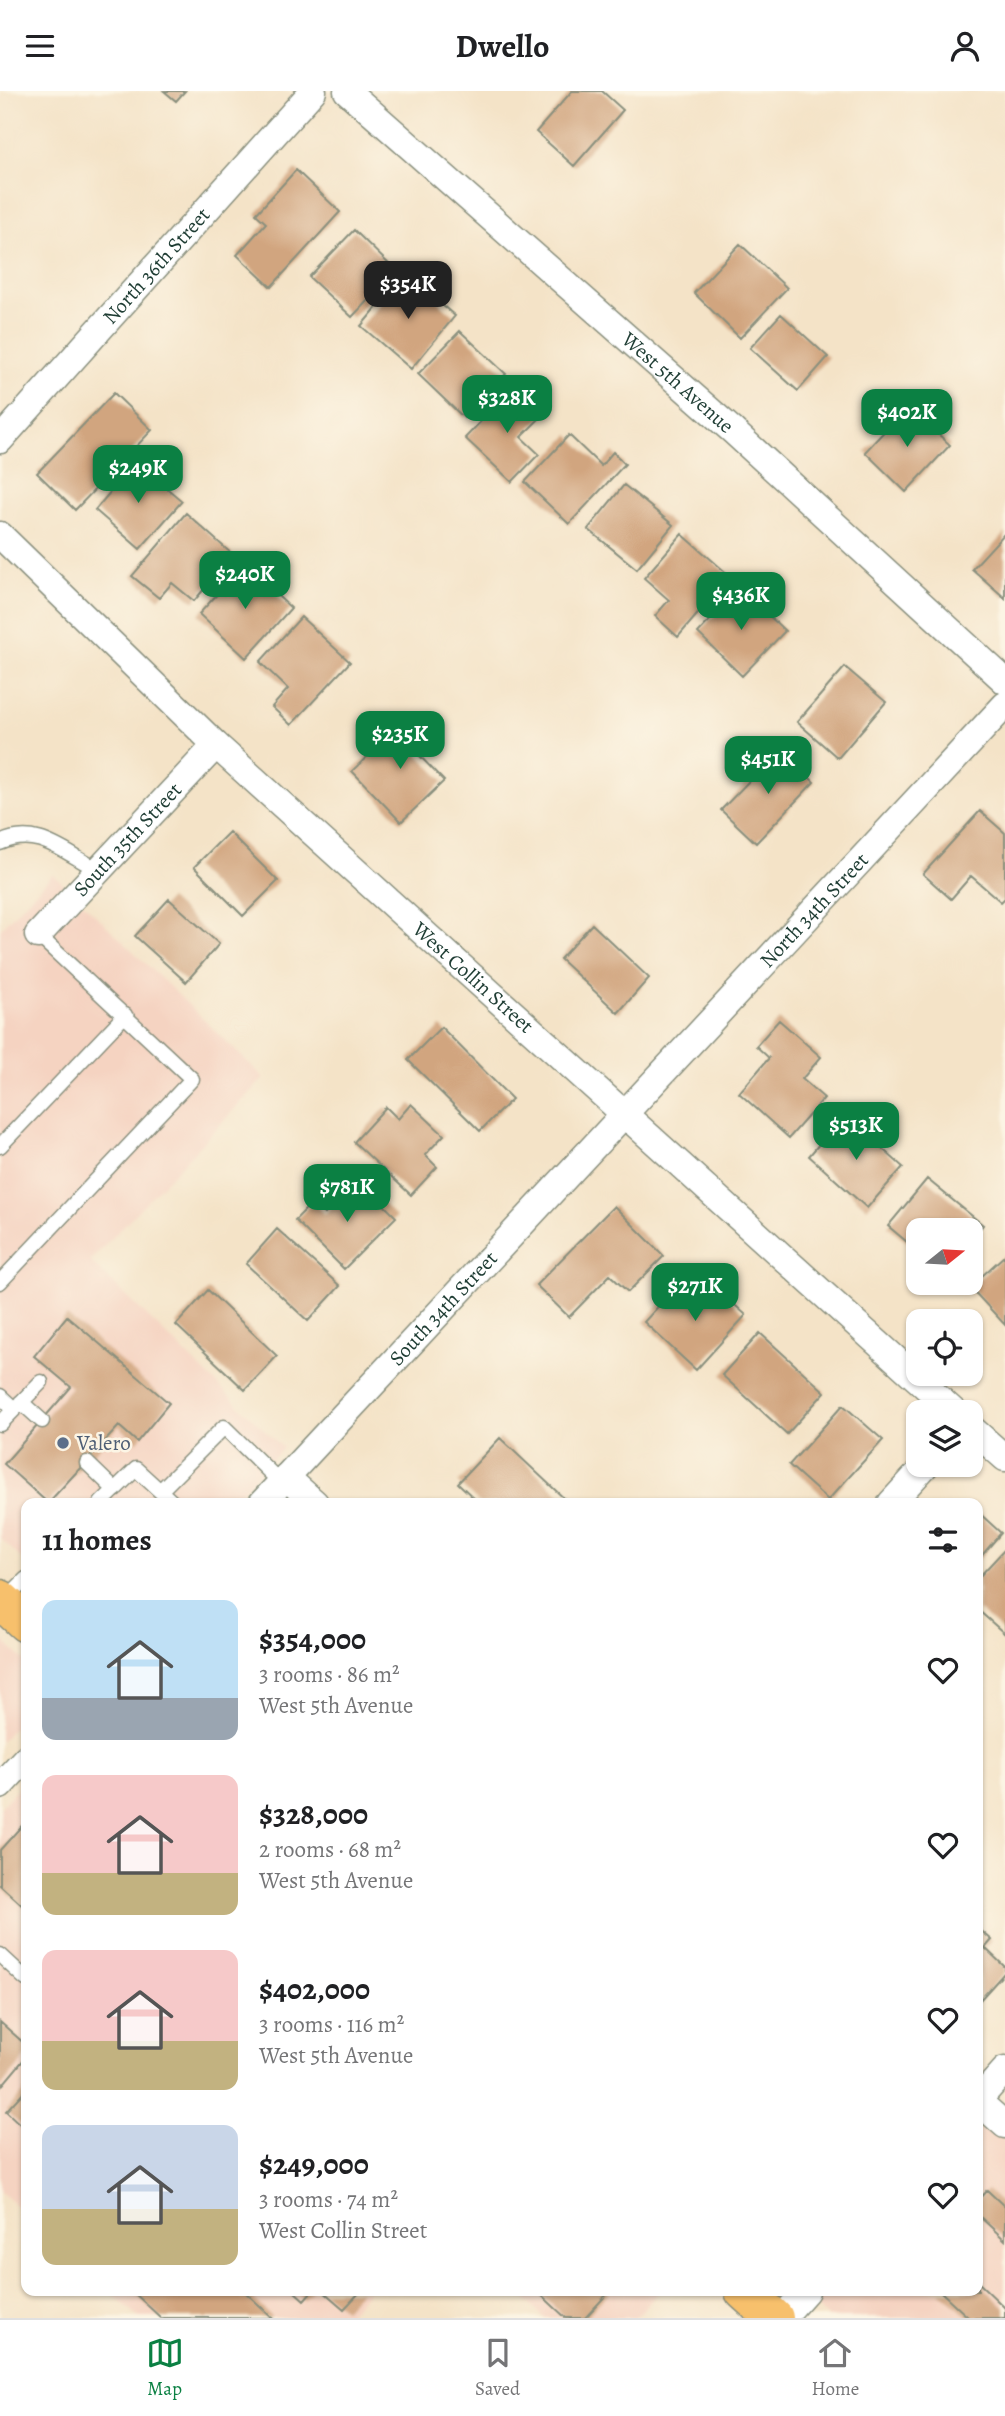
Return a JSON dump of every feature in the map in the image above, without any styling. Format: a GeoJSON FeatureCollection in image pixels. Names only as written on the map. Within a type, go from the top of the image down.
{"type":"FeatureCollection","features":[{"type":"Feature","properties":{"kind":"main road"},"geometry":{"type":"LineString","coordinates":[[750,2296],[774,2318]]}},
{"type":"Feature","properties":{"kind":"street","name":"North 36th Street"},"geometry":{"type":"LineString","coordinates":[[0,440],[313,91]]}},
{"type":"Feature","properties":{"kind":"street","name":"West 5th Avenue"},"geometry":{"type":"LineString","coordinates":[[346,91],[733,431],[1005,681]]}},
{"type":"Feature","properties":{"kind":"street","name":"West Collin Street"},"geometry":{"type":"LineString","coordinates":[[0,535],[216,745],[941,1400]]}},
{"type":"Feature","properties":{"kind":"street","name":"North 34th Street"},"geometry":{"type":"LineString","coordinates":[[625,1115],[1005,705]]}},
{"type":"Feature","properties":{"kind":"street","name":"South 35th Street"},"geometry":{"type":"LineString","coordinates":[[38,935],[216,745]]}},
{"type":"Feature","properties":{"kind":"street","name":"South 34th Street"},"geometry":{"type":"LineString","coordinates":[[267,1498],[625,1115]]}},
{"type":"Feature","properties":{"kind":"street"},"geometry":{"type":"LineString","coordinates":[[983,1439],[1005,1458]]}},
{"type":"Feature","properties":{"kind":"street"},"geometry":{"type":"LineString","coordinates":[[896,1498],[915,1477]]}},
{"type":"Feature","properties":{"kind":"street"},"geometry":{"type":"LineString","coordinates":[[283,1480],[308,1498]]}},
{"type":"Feature","properties":{"kind":"street"},"geometry":{"type":"LineString","coordinates":[[0,1786],[21,1763]]}},
{"type":"Feature","properties":{"kind":"street"},"geometry":{"type":"LineString","coordinates":[[983,2095],[1005,2070]]}},
{"type":"Feature","properties":{"kind":"street"},"geometry":{"type":"LineString","coordinates":[[983,2105],[1005,2125]]}},
{"type":"Feature","properties":{"kind":"street"},"geometry":{"type":"LineString","coordinates":[[782,2318],[802,2296]]}},
{"type":"Feature","properties":{"kind":"lane"},"geometry":{"type":"LineString","coordinates":[[0,843],[14,836],[37,837],[99,870]]}},
{"type":"Feature","properties":{"kind":"lane"},"geometry":{"type":"LineString","coordinates":[[0,1282],[192,1079],[38,935]]}},
{"type":"Feature","properties":{"kind":"lane"},"geometry":{"type":"LineString","coordinates":[[0,1146],[125,1015]]}},
{"type":"Feature","properties":{"kind":"lane"},"geometry":{"type":"LineString","coordinates":[[0,1424],[41,1382]]}},
{"type":"Feature","properties":{"kind":"lane"},"geometry":{"type":"LineString","coordinates":[[0,1396],[42,1421]]}},
{"type":"Feature","properties":{"kind":"lane"},"geometry":{"type":"LineString","coordinates":[[160,1491],[224,1427],[283,1480]]}},
{"type":"Feature","properties":{"kind":"lane"},"geometry":{"type":"LineString","coordinates":[[87,1463],[115,1490]]}},
{"type":"Feature","properties":{"kind":"lane"},"geometry":{"type":"LineString","coordinates":[[107,1498],[136,1469],[168,1498]]}},
{"type":"Feature","properties":{"kind":"lane"},"geometry":{"type":"LineString","coordinates":[[0,1955],[21,1974]]}},
{"type":"Feature","properties":{"kind":"shaded area"},"geometry":{"type":"Polygon","coordinates":[[[53,874],[264,1078],[90,1261],[283,1448],[235,1498],[21,1498],[21,1558],[0,1538],[0,929],[53,874]]]}},
{"type":"Feature","properties":{"kind":"shaded area"},"geometry":{"type":"Polygon","coordinates":[[[0,1638],[21,1657],[21,1719],[0,1742],[0,1638]]]}},
{"type":"Feature","properties":{"kind":"shaded area"},"geometry":{"type":"Polygon","coordinates":[[[21,1785],[21,2210],[0,2190],[0,1808],[21,1785]]]}},
{"type":"Feature","properties":{"kind":"shaded area"},"geometry":{"type":"Polygon","coordinates":[[[983,2119],[1005,2139],[1005,2318],[828,2318],[804,2296],[983,2296],[983,2119]]]}},
{"type":"Feature","properties":{"kind":"shaded area"},"geometry":{"type":"Polygon","coordinates":[[[115,2296],[364,2296],[344,2318],[139,2318],[115,2296]]]}},
{"type":"Feature","properties":{"kind":"shaded area"},"geometry":{"type":"Polygon","coordinates":[[[521,2296],[655,2296],[635,2318],[545,2318],[521,2296]]]}},
{"type":"Feature","properties":{"kind":"building"},"geometry":{"type":"Polygon","coordinates":[[[164,91],[185,91],[176,101],[164,91]]]}},
{"type":"Feature","properties":{"kind":"building"},"geometry":{"type":"Polygon","coordinates":[[[572,91],[602,91],[623,110],[574,166],[536,132],[572,91]]]}},
{"type":"Feature","properties":{"kind":"building"},"geometry":{"type":"Polygon","coordinates":[[[296,170],[340,212],[271,287],[237,255],[266,223],[256,214],[296,170]]]}},
{"type":"Feature","properties":{"kind":"building"},"geometry":{"type":"Polygon","coordinates":[[[354,230],[396,271],[352,317],[309,277],[354,230]]]}},
{"type":"Feature","properties":{"kind":"building"},"geometry":{"type":"Polygon","coordinates":[[[740,244],[787,288],[740,338],[694,293],[740,244]]]}},
{"type":"Feature","properties":{"kind":"building"},"geometry":{"type":"Polygon","coordinates":[[[405,274],[455,316],[411,369],[361,326],[405,274]]]}},
{"type":"Feature","properties":{"kind":"building"},"geometry":{"type":"Polygon","coordinates":[[[781,314],[828,357],[798,391],[750,348],[781,314]]]}},
{"type":"Feature","properties":{"kind":"building"},"geometry":{"type":"Polygon","coordinates":[[[460,331],[506,374],[464,418],[418,374],[460,331]]]}},
{"type":"Feature","properties":{"kind":"building"},"geometry":{"type":"Polygon","coordinates":[[[514,387],[543,415],[521,437],[539,454],[512,482],[465,438],[514,387]]]}},
{"type":"Feature","properties":{"kind":"building"},"geometry":{"type":"Polygon","coordinates":[[[114,393],[152,430],[75,510],[37,473],[114,393]]]}},
{"type":"Feature","properties":{"kind":"building"},"geometry":{"type":"Polygon","coordinates":[[[908,406],[950,445],[906,492],[865,452],[908,406]]]}},
{"type":"Feature","properties":{"kind":"building"},"geometry":{"type":"Polygon","coordinates":[[[569,435],[601,466],[613,452],[625,464],[569,524],[525,482],[569,435]]]}},
{"type":"Feature","properties":{"kind":"building"},"geometry":{"type":"Polygon","coordinates":[[[136,462],[182,501],[140,549],[95,510],[136,462]]]}},
{"type":"Feature","properties":{"kind":"building"},"geometry":{"type":"Polygon","coordinates":[[[624,485],[673,525],[637,569],[588,529],[624,485]]]}},
{"type":"Feature","properties":{"kind":"building"},"geometry":{"type":"Polygon","coordinates":[[[186,513],[233,555],[194,601],[172,583],[159,598],[132,576],[186,513]]]}},
{"type":"Feature","properties":{"kind":"building"},"geometry":{"type":"Polygon","coordinates":[[[1005,533],[1005,598],[972,569],[1005,533]]]}},
{"type":"Feature","properties":{"kind":"building"},"geometry":{"type":"Polygon","coordinates":[[[682,534],[730,576],[678,637],[655,616],[669,600],[644,578],[682,534]]]}},
{"type":"Feature","properties":{"kind":"building"},"geometry":{"type":"Polygon","coordinates":[[[244,565],[291,608],[246,658],[199,614],[244,565]]]}},
{"type":"Feature","properties":{"kind":"building"},"geometry":{"type":"Polygon","coordinates":[[[740,588],[785,631],[742,676],[698,633],[740,588]]]}},
{"type":"Feature","properties":{"kind":"building"},"geometry":{"type":"Polygon","coordinates":[[[301,617],[350,662],[291,725],[272,707],[288,689],[260,662],[301,617]]]}},
{"type":"Feature","properties":{"kind":"building"},"geometry":{"type":"Polygon","coordinates":[[[845,667],[886,702],[838,758],[797,722],[845,667]]]}},
{"type":"Feature","properties":{"kind":"building"},"geometry":{"type":"Polygon","coordinates":[[[411,715],[430,735],[414,750],[444,781],[401,822],[352,771],[411,715]]]}},
{"type":"Feature","properties":{"kind":"building"},"geometry":{"type":"Polygon","coordinates":[[[780,749],[814,782],[756,843],[721,810],[780,749]]]}},
{"type":"Feature","properties":{"kind":"building"},"geometry":{"type":"Polygon","coordinates":[[[980,811],[1005,833],[1005,898],[1001,902],[971,876],[951,899],[923,874],[980,811]]]}},
{"type":"Feature","properties":{"kind":"building"},"geometry":{"type":"Polygon","coordinates":[[[229,832],[278,881],[243,916],[194,867],[229,832]]]}},
{"type":"Feature","properties":{"kind":"building"},"geometry":{"type":"Polygon","coordinates":[[[169,899],[219,944],[186,982],[135,936],[169,899]]]}},
{"type":"Feature","properties":{"kind":"building"},"geometry":{"type":"Polygon","coordinates":[[[592,924],[649,978],[618,1013],[560,959],[592,924]]]}},
{"type":"Feature","properties":{"kind":"building"},"geometry":{"type":"Polygon","coordinates":[[[779,1020],[821,1057],[802,1079],[824,1098],[789,1138],[739,1093],[769,1058],[756,1046],[779,1020]]]}},
{"type":"Feature","properties":{"kind":"building"},"geometry":{"type":"Polygon","coordinates":[[[441,1027],[512,1099],[480,1131],[408,1060],[441,1027]]]}},
{"type":"Feature","properties":{"kind":"building"},"geometry":{"type":"Polygon","coordinates":[[[411,1104],[444,1135],[425,1155],[437,1167],[411,1195],[354,1142],[386,1107],[398,1119],[411,1104]]]}},
{"type":"Feature","properties":{"kind":"building"},"geometry":{"type":"Polygon","coordinates":[[[844,1115],[903,1167],[867,1208],[809,1156],[844,1115]]]}},
{"type":"Feature","properties":{"kind":"building"},"geometry":{"type":"Polygon","coordinates":[[[927,1179],[974,1218],[906,1218],[906,1241],[888,1226],[927,1179]]]}},
{"type":"Feature","properties":{"kind":"building"},"geometry":{"type":"Polygon","coordinates":[[[359,1180],[396,1217],[344,1269],[295,1220],[313,1202],[325,1214],[359,1180]]]}},
{"type":"Feature","properties":{"kind":"building"},"geometry":{"type":"Polygon","coordinates":[[[614,1206],[664,1256],[628,1292],[610,1275],[569,1317],[536,1285],[614,1206]]]}},
{"type":"Feature","properties":{"kind":"building"},"geometry":{"type":"Polygon","coordinates":[[[277,1229],[340,1286],[308,1321],[246,1264],[277,1229]]]}},
{"type":"Feature","properties":{"kind":"building"},"geometry":{"type":"Polygon","coordinates":[[[1005,1255],[1005,1325],[977,1295],[984,1295],[984,1274],[1005,1255]]]}},
{"type":"Feature","properties":{"kind":"building"},"geometry":{"type":"Polygon","coordinates":[[[707,1280],[746,1315],[696,1370],[644,1322],[674,1289],[687,1301],[707,1280]]]}},
{"type":"Feature","properties":{"kind":"building"},"geometry":{"type":"Polygon","coordinates":[[[208,1290],[277,1356],[245,1390],[176,1325],[208,1290]]]}},
{"type":"Feature","properties":{"kind":"building"},"geometry":{"type":"Polygon","coordinates":[[[67,1316],[169,1403],[137,1442],[119,1426],[53,1498],[42,1498],[4,1464],[71,1387],[34,1356],[67,1316]]]}},
{"type":"Feature","properties":{"kind":"building"},"geometry":{"type":"Polygon","coordinates":[[[760,1333],[825,1392],[787,1434],[722,1375],[760,1333]]]}},
{"type":"Feature","properties":{"kind":"building"},"geometry":{"type":"Polygon","coordinates":[[[843,1405],[883,1440],[830,1498],[826,1498],[789,1465],[843,1405]]]}},
{"type":"Feature","properties":{"kind":"building"},"geometry":{"type":"Polygon","coordinates":[[[500,1438],[564,1498],[474,1498],[458,1483],[500,1438]]]}},
{"type":"Feature","properties":{"kind":"building"},"geometry":{"type":"Polygon","coordinates":[[[983,1517],[1001,1533],[983,1554],[983,1517]]]}},
{"type":"Feature","properties":{"kind":"building"},"geometry":{"type":"Polygon","coordinates":[[[1005,1549],[1005,1634],[983,1614],[983,1573],[1005,1549]]]}},
{"type":"Feature","properties":{"kind":"building"},"geometry":{"type":"Polygon","coordinates":[[[21,1827],[21,1904],[0,1885],[0,1850],[21,1827]]]}},
{"type":"Feature","properties":{"kind":"building"},"geometry":{"type":"Polygon","coordinates":[[[983,1932],[992,1940],[985,1948],[1005,1967],[1005,1972],[983,1997],[983,1932]]]}},
{"type":"Feature","properties":{"kind":"building"},"geometry":{"type":"Polygon","coordinates":[[[0,2022],[21,2041],[21,2063],[0,2088],[0,2022]]]}},
{"type":"Feature","properties":{"kind":"building"},"geometry":{"type":"Polygon","coordinates":[[[21,2094],[21,2125],[6,2111],[21,2094]]]}},
{"type":"Feature","properties":{"kind":"building"},"geometry":{"type":"Polygon","coordinates":[[[987,2190],[1005,2207],[1005,2240],[983,2220],[983,2194],[987,2190]]]}},
{"type":"Feature","properties":{"kind":"building"},"geometry":{"type":"Polygon","coordinates":[[[983,2287],[1005,2308],[1005,2318],[969,2318],[945,2296],[983,2296],[983,2287]]]}},
{"type":"Feature","properties":{"kind":"building"},"geometry":{"type":"Polygon","coordinates":[[[137,2296],[249,2296],[273,2318],[161,2318],[137,2296]]]}},
{"type":"Feature","properties":{"kind":"building"},"geometry":{"type":"Polygon","coordinates":[[[329,2296],[356,2296],[344,2309],[329,2296]]]}},
{"type":"Feature","properties":{"kind":"building"},"geometry":{"type":"Polygon","coordinates":[[[542,2296],[605,2296],[585,2318],[566,2318],[542,2296]]]}},
{"type":"Feature","properties":{"kind":"place","name":"Valero"},"geometry":{"type":"Point","coordinates":[63,1443]}}]}
